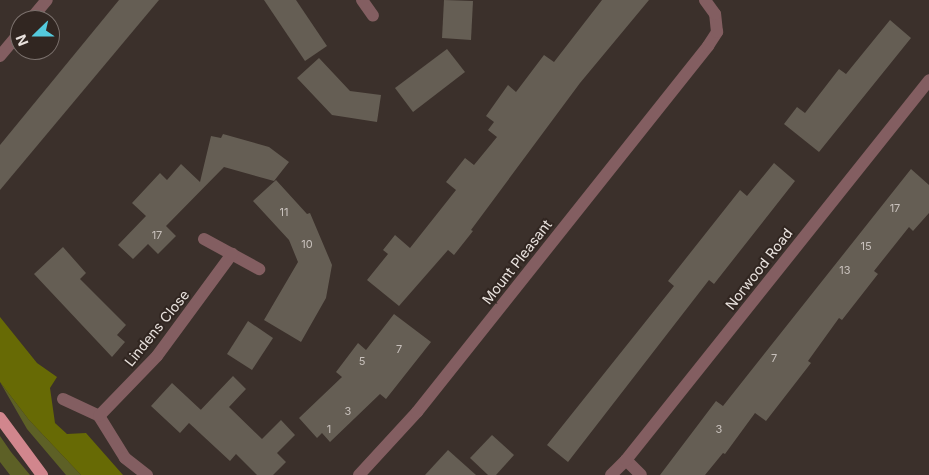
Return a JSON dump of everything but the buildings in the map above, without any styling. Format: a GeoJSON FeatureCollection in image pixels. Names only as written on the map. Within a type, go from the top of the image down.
{"type":"FeatureCollection","features":[{"type":"Feature","properties":{"kind":"main road"},"geometry":{"type":"LineString","coordinates":[[0,418],[42,475]]}},
{"type":"Feature","properties":{"kind":"street"},"geometry":{"type":"LineString","coordinates":[[38,10],[47,0]]}},
{"type":"Feature","properties":{"kind":"street"},"geometry":{"type":"LineString","coordinates":[[362,0],[372,16]]}},
{"type":"Feature","properties":{"kind":"street","name":"Mount Pleasant"},"geometry":{"type":"LineString","coordinates":[[359,475],[422,405],[717,32],[716,14],[705,0]]}},
{"type":"Feature","properties":{"kind":"street"},"geometry":{"type":"LineString","coordinates":[[0,56],[10,44]]}},
{"type":"Feature","properties":{"kind":"street","name":"Norwood Road"},"geometry":{"type":"LineString","coordinates":[[611,475],[626,460],[929,80]]}},
{"type":"Feature","properties":{"kind":"street"},"geometry":{"type":"LineString","coordinates":[[204,239],[259,268]]}},
{"type":"Feature","properties":{"kind":"street","name":"Lindens Close"},"geometry":{"type":"LineString","coordinates":[[99,416],[157,356],[232,254]]}},
{"type":"Feature","properties":{"kind":"street"},"geometry":{"type":"LineString","coordinates":[[63,399],[99,416],[125,458],[146,475]]}},
{"type":"Feature","properties":{"kind":"street"},"geometry":{"type":"LineString","coordinates":[[626,460],[642,475]]}},
{"type":"Feature","properties":{"kind":"green space"},"geometry":{"type":"Polygon","coordinates":[[[0,382],[29,420],[81,475],[66,475],[27,429],[0,382]]]}},
{"type":"Feature","properties":{"kind":"green space"},"geometry":{"type":"Polygon","coordinates":[[[0,436],[30,475],[10,475],[0,462],[0,436]]]}},
{"type":"Feature","properties":{"kind":"shaded area"},"geometry":{"type":"Polygon","coordinates":[[[0,317],[37,363],[57,377],[50,388],[55,423],[67,434],[86,433],[123,475],[81,475],[29,420],[0,382],[0,317]]]}}]}
